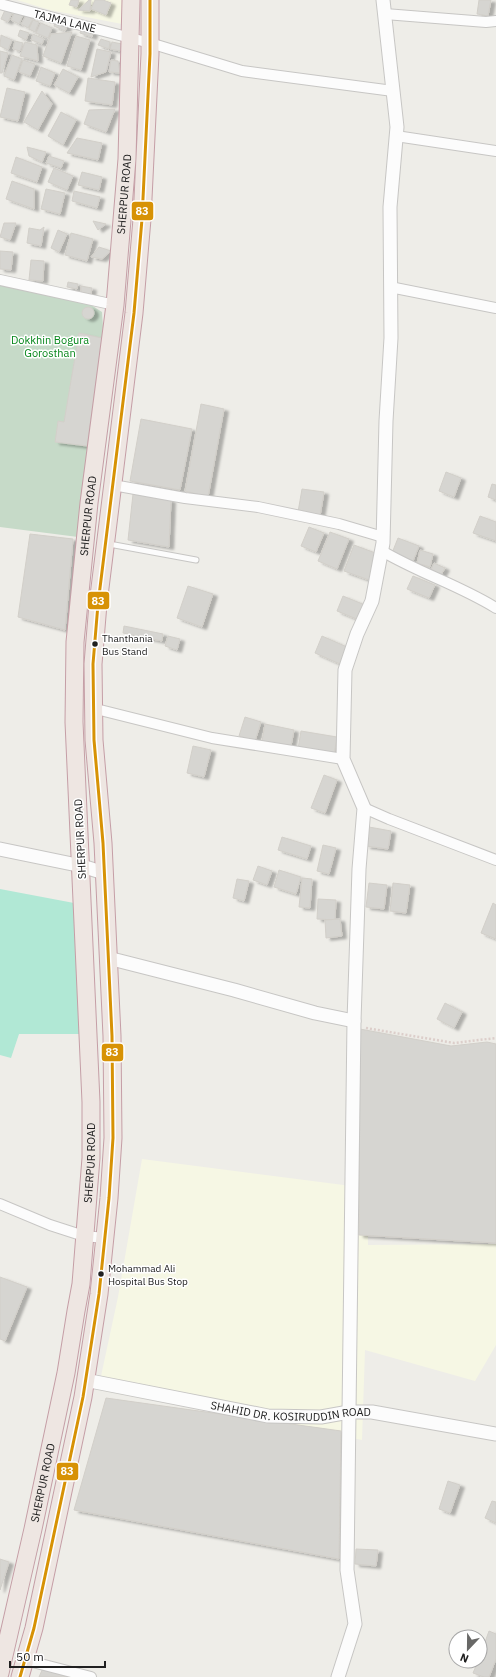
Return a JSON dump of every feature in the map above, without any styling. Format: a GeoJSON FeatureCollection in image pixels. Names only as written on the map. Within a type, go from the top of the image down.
{"type":"FeatureCollection","features":[{"type":"Feature","properties":{"kind":"highway","name":"SHERPUR ROAD"},"geometry":{"type":"LineString","coordinates":[[0,1673],[2,1654],[33,1529],[66,1373],[81,1284],[91,1158],[91,1102],[82,866],[74,722],[75,642],[88,503],[116,305],[127,159],[131,0]]}},
{"type":"Feature","properties":{"kind":"highway","name":"SHERPUR ROAD"},"geometry":{"type":"LineString","coordinates":[[20,1677],[34,1628],[85,1380],[99,1294],[113,1138],[104,873],[92,708],[93,664],[98,604],[134,313],[142,219],[150,43],[150,0]]}},
{"type":"Feature","properties":{"kind":"street"},"geometry":{"type":"LineString","coordinates":[[338,1677],[355,1624],[347,1570],[348,1412],[354,1023],[359,869],[364,808],[343,759],[345,670],[357,634],[372,601],[382,551],[383,537],[390,338],[390,207],[397,127],[383,0]]}},
{"type":"Feature","properties":{"kind":"street","name":"TAJMA LANE"},"geometry":{"type":"LineString","coordinates":[[0,4],[150,43],[242,71],[393,91]]}},
{"type":"Feature","properties":{"kind":"street"},"geometry":{"type":"LineString","coordinates":[[385,14],[486,22],[496,21]]}},
{"type":"Feature","properties":{"kind":"street"},"geometry":{"type":"LineString","coordinates":[[396,136],[496,151]]}},
{"type":"Feature","properties":{"kind":"street"},"geometry":{"type":"LineString","coordinates":[[0,280],[116,305]]}},
{"type":"Feature","properties":{"kind":"street"},"geometry":{"type":"LineString","coordinates":[[390,287],[496,308]]}},
{"type":"Feature","properties":{"kind":"street"},"geometry":{"type":"LineString","coordinates":[[113,485],[185,498],[258,507],[339,524],[383,537]]}},
{"type":"Feature","properties":{"kind":"street"},"geometry":{"type":"LineString","coordinates":[[382,551],[408,566],[474,594],[496,608]]}},
{"type":"Feature","properties":{"kind":"street"},"geometry":{"type":"LineString","coordinates":[[92,708],[212,738],[343,759]]}},
{"type":"Feature","properties":{"kind":"street"},"geometry":{"type":"LineString","coordinates":[[364,808],[496,860]]}},
{"type":"Feature","properties":{"kind":"street"},"geometry":{"type":"LineString","coordinates":[[0,849],[82,866],[104,873]]}},
{"type":"Feature","properties":{"kind":"street"},"geometry":{"type":"LineString","coordinates":[[108,958],[234,990],[354,1023]]}},
{"type":"Feature","properties":{"kind":"street"},"geometry":{"type":"LineString","coordinates":[[0,1204],[50,1225],[84,1236],[105,1238]]}},
{"type":"Feature","properties":{"kind":"street","name":"SHAHID DR. KOSIRUDDIN ROAD"},"geometry":{"type":"LineString","coordinates":[[85,1380],[268,1416],[322,1418],[348,1412],[372,1412],[496,1434]]}},
{"type":"Feature","properties":{"kind":"street"},"geometry":{"type":"LineString","coordinates":[[25,1660],[91,1677]]}},
{"type":"Feature","properties":{"kind":"lane"},"geometry":{"type":"LineString","coordinates":[[106,543],[196,560]]}},
{"type":"Feature","properties":{"kind":"path"},"geometry":{"type":"LineString","coordinates":[[354,1023],[454,1043],[496,1038]]}},
{"type":"Feature","properties":{"kind":"shaded area"},"geometry":{"type":"Polygon","coordinates":[[[17,0],[123,0],[122,24],[50,10],[17,0]]]}},
{"type":"Feature","properties":{"kind":"shaded area"},"geometry":{"type":"Polygon","coordinates":[[[142,1159],[367,1188],[368,1245],[496,1244],[496,1345],[475,1381],[365,1350],[362,1440],[98,1390],[118,1297],[142,1159]]]}},
{"type":"Feature","properties":{"kind":"green space","name":"Dokkhin Bogura Gorosthan"},"geometry":{"type":"Polygon","coordinates":[[[0,284],[88,303],[102,312],[103,327],[78,537],[0,527],[0,284]]]}},
{"type":"Feature","properties":{"kind":"green space"},"geometry":{"type":"Polygon","coordinates":[[[0,889],[74,903],[81,1034],[19,1034],[11,1058],[0,1055],[0,889]]]}},
{"type":"Feature","properties":{"kind":"building"},"geometry":{"type":"Polygon","coordinates":[[[71,0],[79,0],[77,7],[69,5],[71,0]]]}},
{"type":"Feature","properties":{"kind":"building"},"geometry":{"type":"Polygon","coordinates":[[[89,0],[91,0],[90,11],[78,10],[89,0]]]}},
{"type":"Feature","properties":{"kind":"building"},"geometry":{"type":"Polygon","coordinates":[[[95,0],[103,0],[111,3],[106,15],[91,9],[95,0]]]}},
{"type":"Feature","properties":{"kind":"building"},"geometry":{"type":"Polygon","coordinates":[[[479,0],[491,0],[488,16],[477,14],[479,0]]]}},
{"type":"Feature","properties":{"kind":"building"},"geometry":{"type":"Polygon","coordinates":[[[5,10],[12,13],[8,22],[1,19],[5,10]]]}},
{"type":"Feature","properties":{"kind":"building"},"geometry":{"type":"Polygon","coordinates":[[[15,11],[23,15],[19,24],[11,20],[15,11]]]}},
{"type":"Feature","properties":{"kind":"building"},"geometry":{"type":"Polygon","coordinates":[[[26,16],[33,19],[28,28],[21,24],[26,16]]]}},
{"type":"Feature","properties":{"kind":"building"},"geometry":{"type":"Polygon","coordinates":[[[33,20],[39,22],[35,32],[29,29],[33,20]]]}},
{"type":"Feature","properties":{"kind":"building"},"geometry":{"type":"Polygon","coordinates":[[[56,20],[68,24],[65,31],[54,26],[56,20]]]}},
{"type":"Feature","properties":{"kind":"building"},"geometry":{"type":"Polygon","coordinates":[[[41,23],[52,28],[48,38],[36,33],[41,23]]]}},
{"type":"Feature","properties":{"kind":"building"},"geometry":{"type":"Polygon","coordinates":[[[82,26],[94,30],[92,37],[80,33],[82,26]]]}},
{"type":"Feature","properties":{"kind":"building"},"geometry":{"type":"Polygon","coordinates":[[[20,30],[29,33],[26,40],[18,36],[20,30]]]}},
{"type":"Feature","properties":{"kind":"building"},"geometry":{"type":"Polygon","coordinates":[[[72,32],[61,63],[43,56],[51,34],[72,32]]]}},
{"type":"Feature","properties":{"kind":"building"},"geometry":{"type":"Polygon","coordinates":[[[33,34],[44,39],[42,44],[31,40],[33,34]]]}},
{"type":"Feature","properties":{"kind":"building"},"geometry":{"type":"Polygon","coordinates":[[[1,35],[12,40],[8,50],[0,46],[1,35]]]}},
{"type":"Feature","properties":{"kind":"building"},"geometry":{"type":"Polygon","coordinates":[[[76,36],[90,40],[81,70],[67,66],[76,36]]]}},
{"type":"Feature","properties":{"kind":"building"},"geometry":{"type":"Polygon","coordinates":[[[101,39],[110,42],[109,49],[98,45],[101,39]]]}},
{"type":"Feature","properties":{"kind":"building"},"geometry":{"type":"Polygon","coordinates":[[[15,41],[23,43],[20,51],[13,49],[15,41]]]}},
{"type":"Feature","properties":{"kind":"building"},"geometry":{"type":"Polygon","coordinates":[[[25,42],[37,45],[38,61],[20,56],[25,42]]]}},
{"type":"Feature","properties":{"kind":"building"},"geometry":{"type":"Polygon","coordinates":[[[112,42],[122,44],[120,51],[110,49],[112,42]]]}},
{"type":"Feature","properties":{"kind":"building"},"geometry":{"type":"Polygon","coordinates":[[[97,49],[111,52],[106,72],[91,77],[97,49]]]}},
{"type":"Feature","properties":{"kind":"building"},"geometry":{"type":"Polygon","coordinates":[[[0,51],[8,53],[2,73],[0,73],[0,51]]]}},
{"type":"Feature","properties":{"kind":"building"},"geometry":{"type":"Polygon","coordinates":[[[12,55],[22,59],[14,80],[4,76],[12,55]]]}},
{"type":"Feature","properties":{"kind":"building"},"geometry":{"type":"Polygon","coordinates":[[[23,60],[35,64],[30,76],[19,72],[23,60]]]}},
{"type":"Feature","properties":{"kind":"building"},"geometry":{"type":"Polygon","coordinates":[[[111,60],[118,61],[120,73],[109,72],[111,60]]]}},
{"type":"Feature","properties":{"kind":"building"},"geometry":{"type":"Polygon","coordinates":[[[41,67],[55,73],[50,86],[36,81],[41,67]]]}},
{"type":"Feature","properties":{"kind":"building"},"geometry":{"type":"Polygon","coordinates":[[[63,69],[78,77],[69,93],[54,85],[63,69]]]}},
{"type":"Feature","properties":{"kind":"building"},"geometry":{"type":"Polygon","coordinates":[[[88,78],[115,82],[112,105],[85,101],[88,78]]]}},
{"type":"Feature","properties":{"kind":"building"},"geometry":{"type":"Polygon","coordinates":[[[7,88],[25,92],[18,121],[0,117],[7,88]]]}},
{"type":"Feature","properties":{"kind":"building"},"geometry":{"type":"Polygon","coordinates":[[[42,91],[52,104],[38,130],[24,122],[42,91]]]}},
{"type":"Feature","properties":{"kind":"building"},"geometry":{"type":"Polygon","coordinates":[[[115,109],[106,132],[84,124],[89,110],[115,109]]]}},
{"type":"Feature","properties":{"kind":"building"},"geometry":{"type":"Polygon","coordinates":[[[61,112],[76,120],[63,145],[48,136],[61,112]]]}},
{"type":"Feature","properties":{"kind":"building"},"geometry":{"type":"Polygon","coordinates":[[[77,138],[102,143],[98,160],[67,153],[77,138]]]}},
{"type":"Feature","properties":{"kind":"building"},"geometry":{"type":"Polygon","coordinates":[[[27,147],[46,152],[42,162],[29,156],[27,147]]]}},
{"type":"Feature","properties":{"kind":"building"},"geometry":{"type":"Polygon","coordinates":[[[49,156],[64,161],[61,168],[46,163],[49,156]]]}},
{"type":"Feature","properties":{"kind":"building"},"geometry":{"type":"Polygon","coordinates":[[[16,157],[42,167],[37,182],[11,173],[16,157]]]}},
{"type":"Feature","properties":{"kind":"building"},"geometry":{"type":"Polygon","coordinates":[[[54,168],[73,176],[67,190],[48,182],[54,168]]]}},
{"type":"Feature","properties":{"kind":"building"},"geometry":{"type":"Polygon","coordinates":[[[82,172],[102,177],[99,190],[78,185],[82,172]]]}},
{"type":"Feature","properties":{"kind":"building"},"geometry":{"type":"Polygon","coordinates":[[[12,181],[34,189],[34,209],[6,199],[12,181]]]}},
{"type":"Feature","properties":{"kind":"building"},"geometry":{"type":"Polygon","coordinates":[[[46,189],[65,193],[60,214],[41,209],[46,189]]]}},
{"type":"Feature","properties":{"kind":"building"},"geometry":{"type":"Polygon","coordinates":[[[74,191],[100,197],[97,208],[72,201],[74,191]]]}},
{"type":"Feature","properties":{"kind":"building"},"geometry":{"type":"Polygon","coordinates":[[[93,221],[106,224],[98,230],[93,221]]]}},
{"type":"Feature","properties":{"kind":"building"},"geometry":{"type":"Polygon","coordinates":[[[4,223],[16,223],[10,240],[0,237],[4,223]]]}},
{"type":"Feature","properties":{"kind":"building"},"geometry":{"type":"Polygon","coordinates":[[[44,227],[41,246],[27,243],[29,228],[40,230],[44,227]]]}},
{"type":"Feature","properties":{"kind":"building"},"geometry":{"type":"Polygon","coordinates":[[[58,230],[67,234],[59,252],[51,248],[58,230]]]}},
{"type":"Feature","properties":{"kind":"building"},"geometry":{"type":"Polygon","coordinates":[[[71,233],[93,239],[87,261],[65,255],[71,233]]]}},
{"type":"Feature","properties":{"kind":"building"},"geometry":{"type":"Polygon","coordinates":[[[99,247],[111,251],[102,259],[91,257],[99,247]]]}},
{"type":"Feature","properties":{"kind":"building"},"geometry":{"type":"Polygon","coordinates":[[[0,251],[13,252],[11,270],[0,269],[0,251]]]}},
{"type":"Feature","properties":{"kind":"building"},"geometry":{"type":"Polygon","coordinates":[[[31,260],[44,261],[43,281],[29,280],[31,260]]]}},
{"type":"Feature","properties":{"kind":"building"},"geometry":{"type":"Polygon","coordinates":[[[68,282],[78,284],[77,289],[67,287],[68,282]]]}},
{"type":"Feature","properties":{"kind":"building"},"geometry":{"type":"Polygon","coordinates":[[[81,286],[92,288],[91,294],[81,292],[81,286]]]}},
{"type":"Feature","properties":{"kind":"building"},"geometry":{"type":"Polygon","coordinates":[[[86,307],[90,307],[94,313],[90,319],[86,319],[82,315],[82,311],[86,307]]]}},
{"type":"Feature","properties":{"kind":"building"},"geometry":{"type":"Polygon","coordinates":[[[79,333],[102,338],[87,446],[55,442],[58,421],[64,422],[79,333]]]}},
{"type":"Feature","properties":{"kind":"building"},"geometry":{"type":"Polygon","coordinates":[[[201,404],[224,409],[208,497],[185,491],[201,404]]]}},
{"type":"Feature","properties":{"kind":"building"},"geometry":{"type":"Polygon","coordinates":[[[141,419],[192,429],[180,490],[130,481],[141,419]]]}},
{"type":"Feature","properties":{"kind":"building"},"geometry":{"type":"Polygon","coordinates":[[[446,472],[461,478],[454,497],[439,491],[446,472]]]}},
{"type":"Feature","properties":{"kind":"building"},"geometry":{"type":"Polygon","coordinates":[[[492,484],[496,485],[496,500],[488,497],[492,484]]]}},
{"type":"Feature","properties":{"kind":"building"},"geometry":{"type":"Polygon","coordinates":[[[302,489],[324,492],[320,516],[298,512],[302,489]]]}},
{"type":"Feature","properties":{"kind":"building"},"geometry":{"type":"Polygon","coordinates":[[[133,494],[171,500],[169,547],[128,540],[133,494]]]}},
{"type":"Feature","properties":{"kind":"building"},"geometry":{"type":"Polygon","coordinates":[[[480,516],[496,522],[496,541],[473,533],[480,516]]]}},
{"type":"Feature","properties":{"kind":"building"},"geometry":{"type":"Polygon","coordinates":[[[309,527],[324,533],[316,552],[301,546],[309,527]]]}},
{"type":"Feature","properties":{"kind":"building"},"geometry":{"type":"Polygon","coordinates":[[[330,532],[349,539],[337,569],[318,561],[330,532]]]}},
{"type":"Feature","properties":{"kind":"building"},"geometry":{"type":"Polygon","coordinates":[[[30,534],[73,539],[65,630],[18,617],[30,534]]]}},
{"type":"Feature","properties":{"kind":"building"},"geometry":{"type":"Polygon","coordinates":[[[398,538],[419,546],[413,561],[392,553],[398,538]]]}},
{"type":"Feature","properties":{"kind":"building"},"geometry":{"type":"Polygon","coordinates":[[[354,545],[378,554],[369,580],[344,571],[354,545]]]}},
{"type":"Feature","properties":{"kind":"building"},"geometry":{"type":"Polygon","coordinates":[[[420,550],[433,554],[430,567],[417,563],[420,550]]]}},
{"type":"Feature","properties":{"kind":"building"},"geometry":{"type":"Polygon","coordinates":[[[434,563],[445,568],[440,577],[430,572],[434,563]]]}},
{"type":"Feature","properties":{"kind":"building"},"geometry":{"type":"Polygon","coordinates":[[[413,576],[435,585],[429,598],[407,589],[413,576]]]}},
{"type":"Feature","properties":{"kind":"building"},"geometry":{"type":"Polygon","coordinates":[[[188,586],[213,594],[202,627],[177,618],[188,586]]]}},
{"type":"Feature","properties":{"kind":"building"},"geometry":{"type":"Polygon","coordinates":[[[343,596],[365,605],[359,620],[337,611],[343,596]]]}},
{"type":"Feature","properties":{"kind":"building"},"geometry":{"type":"Polygon","coordinates":[[[124,626],[163,634],[162,641],[123,633],[124,626]]]}},
{"type":"Feature","properties":{"kind":"building"},"geometry":{"type":"Polygon","coordinates":[[[168,636],[180,639],[177,650],[165,646],[168,636]]]}},
{"type":"Feature","properties":{"kind":"building"},"geometry":{"type":"Polygon","coordinates":[[[322,636],[347,647],[340,664],[315,653],[322,636]]]}},
{"type":"Feature","properties":{"kind":"building"},"geometry":{"type":"Polygon","coordinates":[[[245,717],[261,722],[255,741],[239,736],[245,717]]]}},
{"type":"Feature","properties":{"kind":"building"},"geometry":{"type":"Polygon","coordinates":[[[265,724],[294,730],[291,746],[262,741],[265,724]]]}},
{"type":"Feature","properties":{"kind":"building"},"geometry":{"type":"Polygon","coordinates":[[[301,731],[337,737],[334,755],[298,749],[301,731]]]}},
{"type":"Feature","properties":{"kind":"building"},"geometry":{"type":"Polygon","coordinates":[[[193,746],[211,750],[204,777],[187,773],[193,746]]]}},
{"type":"Feature","properties":{"kind":"building"},"geometry":{"type":"Polygon","coordinates":[[[324,775],[337,780],[325,813],[311,808],[324,775]]]}},
{"type":"Feature","properties":{"kind":"building"},"geometry":{"type":"Polygon","coordinates":[[[369,827],[391,831],[388,849],[366,846],[369,827]]]}},
{"type":"Feature","properties":{"kind":"building"},"geometry":{"type":"Polygon","coordinates":[[[282,837],[311,846],[307,859],[278,850],[282,837]]]}},
{"type":"Feature","properties":{"kind":"building"},"geometry":{"type":"Polygon","coordinates":[[[323,845],[336,848],[329,874],[317,871],[323,845]]]}},
{"type":"Feature","properties":{"kind":"building"},"geometry":{"type":"Polygon","coordinates":[[[258,866],[272,871],[267,885],[253,880],[258,866]]]}},
{"type":"Feature","properties":{"kind":"building"},"geometry":{"type":"Polygon","coordinates":[[[279,870],[301,877],[296,894],[274,887],[279,870]]]}},
{"type":"Feature","properties":{"kind":"building"},"geometry":{"type":"Polygon","coordinates":[[[302,878],[312,879],[310,908],[299,907],[302,878]]]}},
{"type":"Feature","properties":{"kind":"building"},"geometry":{"type":"Polygon","coordinates":[[[237,879],[249,881],[244,901],[233,898],[237,879]]]}},
{"type":"Feature","properties":{"kind":"building"},"geometry":{"type":"Polygon","coordinates":[[[369,883],[387,885],[384,909],[366,907],[369,883]]]}},
{"type":"Feature","properties":{"kind":"building"},"geometry":{"type":"Polygon","coordinates":[[[393,883],[410,885],[406,913],[390,911],[393,883]]]}},
{"type":"Feature","properties":{"kind":"building"},"geometry":{"type":"Polygon","coordinates":[[[318,899],[336,900],[335,920],[317,919],[318,899]]]}},
{"type":"Feature","properties":{"kind":"building"},"geometry":{"type":"Polygon","coordinates":[[[493,903],[496,905],[496,939],[481,933],[493,903]]]}},
{"type":"Feature","properties":{"kind":"building"},"geometry":{"type":"Polygon","coordinates":[[[340,919],[342,936],[326,938],[325,920],[340,919]]]}},
{"type":"Feature","properties":{"kind":"building"},"geometry":{"type":"Polygon","coordinates":[[[445,1003],[462,1012],[454,1028],[437,1019],[445,1003]]]}},
{"type":"Feature","properties":{"kind":"building"},"geometry":{"type":"Polygon","coordinates":[[[360,1029],[451,1046],[487,1042],[496,1044],[496,1243],[359,1235],[360,1029]]]}},
{"type":"Feature","properties":{"kind":"building"},"geometry":{"type":"Polygon","coordinates":[[[0,1277],[27,1287],[5,1341],[0,1339],[0,1277]]]}},
{"type":"Feature","properties":{"kind":"building"},"geometry":{"type":"Polygon","coordinates":[[[106,1398],[341,1431],[339,1559],[74,1510],[106,1398]]]}},
{"type":"Feature","properties":{"kind":"building"},"geometry":{"type":"Polygon","coordinates":[[[448,1481],[460,1485],[450,1513],[439,1509],[448,1481]]]}},
{"type":"Feature","properties":{"kind":"building"},"geometry":{"type":"Polygon","coordinates":[[[492,1501],[496,1502],[496,1523],[485,1518],[492,1501]]]}},
{"type":"Feature","properties":{"kind":"building"},"geometry":{"type":"Polygon","coordinates":[[[356,1549],[378,1550],[376,1566],[355,1564],[356,1549]]]}},
{"type":"Feature","properties":{"kind":"building"},"geometry":{"type":"Polygon","coordinates":[[[0,1559],[9,1562],[0,1590],[0,1559]]]}},
{"type":"Feature","properties":{"kind":"building"},"geometry":{"type":"Polygon","coordinates":[[[489,1631],[496,1634],[496,1659],[489,1677],[484,1677],[473,1673],[475,1669],[488,1669],[489,1631]]]}},
{"type":"Feature","properties":{"kind":"building"},"geometry":{"type":"Polygon","coordinates":[[[43,1668],[67,1677],[39,1677],[43,1668]]]}},
{"type":"Feature","properties":{"kind":"transit line","name":"83"},"geometry":{"type":"LineString","coordinates":[[20,1677],[34,1628],[83,1397],[99,1294],[109,1198],[113,1138],[112,1036],[103,843],[94,740],[93,664],[98,604],[134,313],[142,219],[150,54],[150,0]]}},
{"type":"Feature","properties":{"kind":"place","name":"Thanthania Bus Stand"},"geometry":{"type":"Point","coordinates":[95,644]}},
{"type":"Feature","properties":{"kind":"place","name":"Mohammad Ali Hospital Bus Stop"},"geometry":{"type":"Point","coordinates":[101,1274]}}]}
